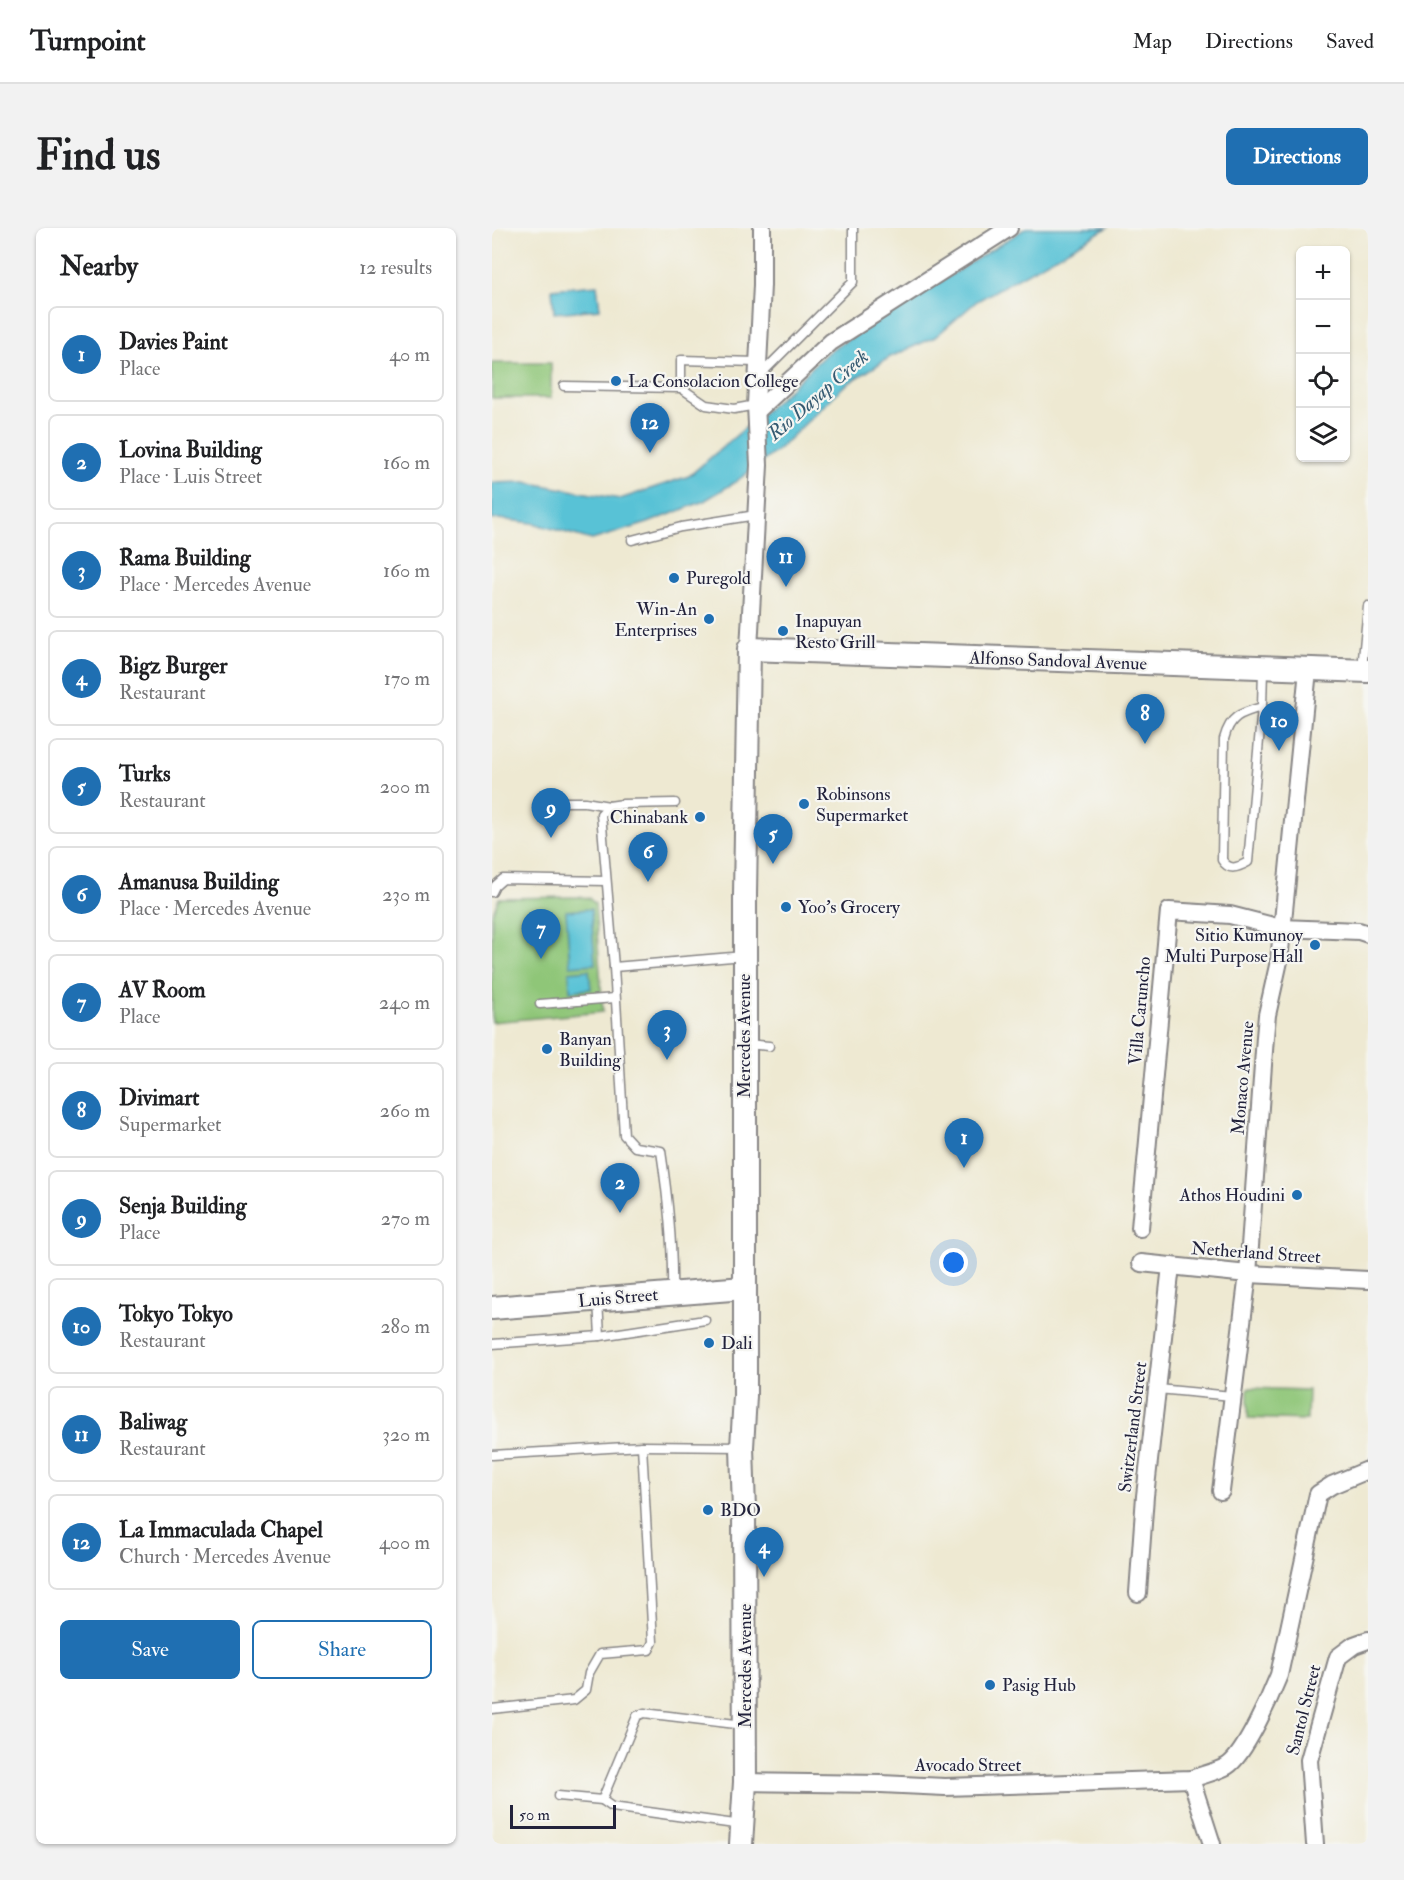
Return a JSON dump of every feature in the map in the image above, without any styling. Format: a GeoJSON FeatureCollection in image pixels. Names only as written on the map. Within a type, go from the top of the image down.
{"type":"FeatureCollection","features":[{"type":"Feature","properties":{"kind":"main road","name":"Alfonso Sandoval Avenue"},"geometry":{"type":"LineString","coordinates":[[749,649],[1365,671]]}},
{"type":"Feature","properties":{"kind":"main road","name":"Mercedes Avenue"},"geometry":{"type":"LineString","coordinates":[[742,1834],[745,1782],[742,1447],[745,1396],[744,956],[749,649]]}},
{"type":"Feature","properties":{"kind":"main road","name":"Luis Street"},"geometry":{"type":"LineString","coordinates":[[492,1308],[744,1288]]}},
{"type":"Feature","properties":{"kind":"street","name":"Mercedes Avenue"},"geometry":{"type":"LineString","coordinates":[[749,649],[759,465],[757,370],[762,285],[762,228]]}},
{"type":"Feature","properties":{"kind":"street"},"geometry":{"type":"LineString","coordinates":[[757,410],[831,342],[1009,228]]}},
{"type":"Feature","properties":{"kind":"street","name":"Monaco Avenue"},"geometry":{"type":"LineString","coordinates":[[1221,1491],[1248,1274],[1267,1015],[1279,961],[1308,670]]}},
{"type":"Feature","properties":{"kind":"street","name":"Villa Caruncho"},"geometry":{"type":"LineString","coordinates":[[1140,1228],[1169,911],[1230,915],[1281,928]]}},
{"type":"Feature","properties":{"kind":"street"},"geometry":{"type":"LineString","coordinates":[[1281,928],[1359,931],[1368,934]]}},
{"type":"Feature","properties":{"kind":"street","name":"Netherland Street"},"geometry":{"type":"LineString","coordinates":[[1141,1263],[1248,1274],[1368,1280]]}},
{"type":"Feature","properties":{"kind":"street","name":"Switzerland Street"},"geometry":{"type":"LineString","coordinates":[[1138,1593],[1145,1496],[1171,1266]]}},
{"type":"Feature","properties":{"kind":"street","name":"Avocado Street"},"geometry":{"type":"LineString","coordinates":[[745,1782],[945,1787],[1191,1779],[1228,1765],[1251,1732],[1272,1694],[1279,1675],[1318,1494],[1332,1485],[1368,1470]]}},
{"type":"Feature","properties":{"kind":"street","name":"Santol Street"},"geometry":{"type":"LineString","coordinates":[[1315,1844],[1309,1760],[1338,1657],[1345,1650],[1368,1640]]}},
{"type":"Feature","properties":{"kind":"street"},"geometry":{"type":"LineString","coordinates":[[1191,1779],[1212,1844]]}},
{"type":"Feature","properties":{"kind":"lane"},"geometry":{"type":"LineString","coordinates":[[681,388],[681,360],[757,370],[853,282],[853,228]]}},
{"type":"Feature","properties":{"kind":"lane"},"geometry":{"type":"LineString","coordinates":[[564,386],[681,388],[706,405],[757,410]]}},
{"type":"Feature","properties":{"kind":"lane"},"geometry":{"type":"LineString","coordinates":[[632,540],[681,527],[756,515]]}},
{"type":"Feature","properties":{"kind":"lane"},"geometry":{"type":"LineString","coordinates":[[1365,671],[1368,606]]}},
{"type":"Feature","properties":{"kind":"lane"},"geometry":{"type":"LineString","coordinates":[[1262,707],[1233,719],[1224,739],[1222,860],[1226,866],[1232,868],[1248,862],[1262,707],[1263,668]]}},
{"type":"Feature","properties":{"kind":"lane"},"geometry":{"type":"LineString","coordinates":[[547,802],[585,802],[609,806],[675,803]]}},
{"type":"Feature","properties":{"kind":"lane"},"geometry":{"type":"LineString","coordinates":[[609,806],[602,814],[624,1135],[635,1147],[661,1151],[670,1209],[672,1294]]}},
{"type":"Feature","properties":{"kind":"lane"},"geometry":{"type":"LineString","coordinates":[[492,892],[503,879],[606,881]]}},
{"type":"Feature","properties":{"kind":"lane"},"geometry":{"type":"LineString","coordinates":[[614,967],[744,956]]}},
{"type":"Feature","properties":{"kind":"lane"},"geometry":{"type":"LineString","coordinates":[[540,1004],[615,998]]}},
{"type":"Feature","properties":{"kind":"lane"},"geometry":{"type":"LineString","coordinates":[[744,1044],[769,1046]]}},
{"type":"Feature","properties":{"kind":"lane"},"geometry":{"type":"LineString","coordinates":[[598,1300],[600,1336]]}},
{"type":"Feature","properties":{"kind":"lane"},"geometry":{"type":"LineString","coordinates":[[492,1344],[600,1336],[705,1320]]}},
{"type":"Feature","properties":{"kind":"lane"},"geometry":{"type":"LineString","coordinates":[[1158,1389],[1232,1396]]}},
{"type":"Feature","properties":{"kind":"lane"},"geometry":{"type":"LineString","coordinates":[[492,1709],[574,1700],[586,1690],[589,1673],[600,1654],[649,1650],[653,1642],[642,1446]]}},
{"type":"Feature","properties":{"kind":"lane"},"geometry":{"type":"LineString","coordinates":[[492,1455],[642,1446],[742,1447]]}},
{"type":"Feature","properties":{"kind":"lane"},"geometry":{"type":"LineString","coordinates":[[602,1800],[637,1716],[644,1713],[745,1725]]}},
{"type":"Feature","properties":{"kind":"lane"},"geometry":{"type":"LineString","coordinates":[[558,1796],[602,1800],[612,1807],[742,1834]]}},
{"type":"Feature","properties":{"kind":"green space"},"geometry":{"type":"Polygon","coordinates":[[[492,363],[551,363],[551,398],[492,398],[492,363]]]}},
{"type":"Feature","properties":{"kind":"green space"},"geometry":{"type":"Polygon","coordinates":[[[499,898],[589,898],[595,904],[603,1012],[492,1022],[492,914],[499,898]]]}},
{"type":"Feature","properties":{"kind":"green space"},"geometry":{"type":"Polygon","coordinates":[[[1248,1388],[1308,1390],[1307,1420],[1248,1418],[1248,1388]]]}},
{"type":"Feature","properties":{"kind":"water","name":"Rio Dayap Creek"},"geometry":{"type":"Polygon","coordinates":[[[1026,228],[1107,228],[977,301],[935,337],[890,357],[844,386],[778,450],[734,483],[704,501],[648,523],[592,540],[532,523],[492,520],[492,483],[525,482],[620,499],[689,476],[780,398],[828,352],[1026,228]]]}},
{"type":"Feature","properties":{"kind":"water"},"geometry":{"type":"Polygon","coordinates":[[[597,285],[600,309],[554,313],[552,289],[597,285]]]}},
{"type":"Feature","properties":{"kind":"water"},"geometry":{"type":"Polygon","coordinates":[[[591,909],[595,964],[570,966],[566,911],[591,909]]]}},
{"type":"Feature","properties":{"kind":"water"},"geometry":{"type":"Polygon","coordinates":[[[589,970],[591,989],[570,991],[569,972],[589,970]]]}},
{"type":"Feature","properties":{"kind":"place","name":"La Consolacion College"},"geometry":{"type":"Point","coordinates":[616,381]}},
{"type":"Feature","properties":{"kind":"place","name":"La Immaculada Chapel"},"geometry":{"type":"Point","coordinates":[650,453]}},
{"type":"Feature","properties":{"kind":"place","name":"Puregold"},"geometry":{"type":"Point","coordinates":[674,578]}},
{"type":"Feature","properties":{"kind":"place","name":"Baliwag"},"geometry":{"type":"Point","coordinates":[786,587]}},
{"type":"Feature","properties":{"kind":"place","name":"Win-An Enterprises"},"geometry":{"type":"Point","coordinates":[709,619]}},
{"type":"Feature","properties":{"kind":"place","name":"Inapuyan Resto Grill"},"geometry":{"type":"Point","coordinates":[783,631]}},
{"type":"Feature","properties":{"kind":"place","name":"Divimart"},"geometry":{"type":"Point","coordinates":[1145,744]}},
{"type":"Feature","properties":{"kind":"place","name":"Tokyo Tokyo"},"geometry":{"type":"Point","coordinates":[1279,751]}},
{"type":"Feature","properties":{"kind":"place","name":"Robinsons Supermarket"},"geometry":{"type":"Point","coordinates":[804,804]}},
{"type":"Feature","properties":{"kind":"place","name":"Chinabank"},"geometry":{"type":"Point","coordinates":[700,817]}},
{"type":"Feature","properties":{"kind":"place","name":"Senja Building"},"geometry":{"type":"Point","coordinates":[551,838]}},
{"type":"Feature","properties":{"kind":"place","name":"Turks"},"geometry":{"type":"Point","coordinates":[773,864]}},
{"type":"Feature","properties":{"kind":"place","name":"Amanusa Building"},"geometry":{"type":"Point","coordinates":[648,882]}},
{"type":"Feature","properties":{"kind":"place","name":"Yoo's Grocery"},"geometry":{"type":"Point","coordinates":[786,907]}},
{"type":"Feature","properties":{"kind":"place","name":"Sitio Kumunoy Multi Purpose Hall"},"geometry":{"type":"Point","coordinates":[1315,945]}},
{"type":"Feature","properties":{"kind":"place","name":"AV Room"},"geometry":{"type":"Point","coordinates":[541,959]}},
{"type":"Feature","properties":{"kind":"place","name":"Banyan Building"},"geometry":{"type":"Point","coordinates":[547,1049]}},
{"type":"Feature","properties":{"kind":"place","name":"Rama Building"},"geometry":{"type":"Point","coordinates":[667,1060]}},
{"type":"Feature","properties":{"kind":"place","name":"Davies Paint"},"geometry":{"type":"Point","coordinates":[964,1168]}},
{"type":"Feature","properties":{"kind":"place","name":"Athos Houdini"},"geometry":{"type":"Point","coordinates":[1297,1195]}},
{"type":"Feature","properties":{"kind":"place","name":"Lovina Building"},"geometry":{"type":"Point","coordinates":[620,1213]}},
{"type":"Feature","properties":{"kind":"place","name":"Dali"},"geometry":{"type":"Point","coordinates":[709,1343]}},
{"type":"Feature","properties":{"kind":"place","name":"BDO"},"geometry":{"type":"Point","coordinates":[708,1510]}},
{"type":"Feature","properties":{"kind":"place","name":"Bigz Burger"},"geometry":{"type":"Point","coordinates":[764,1577]}},
{"type":"Feature","properties":{"kind":"place","name":"Pasig Hub"},"geometry":{"type":"Point","coordinates":[990,1685]}}]}
